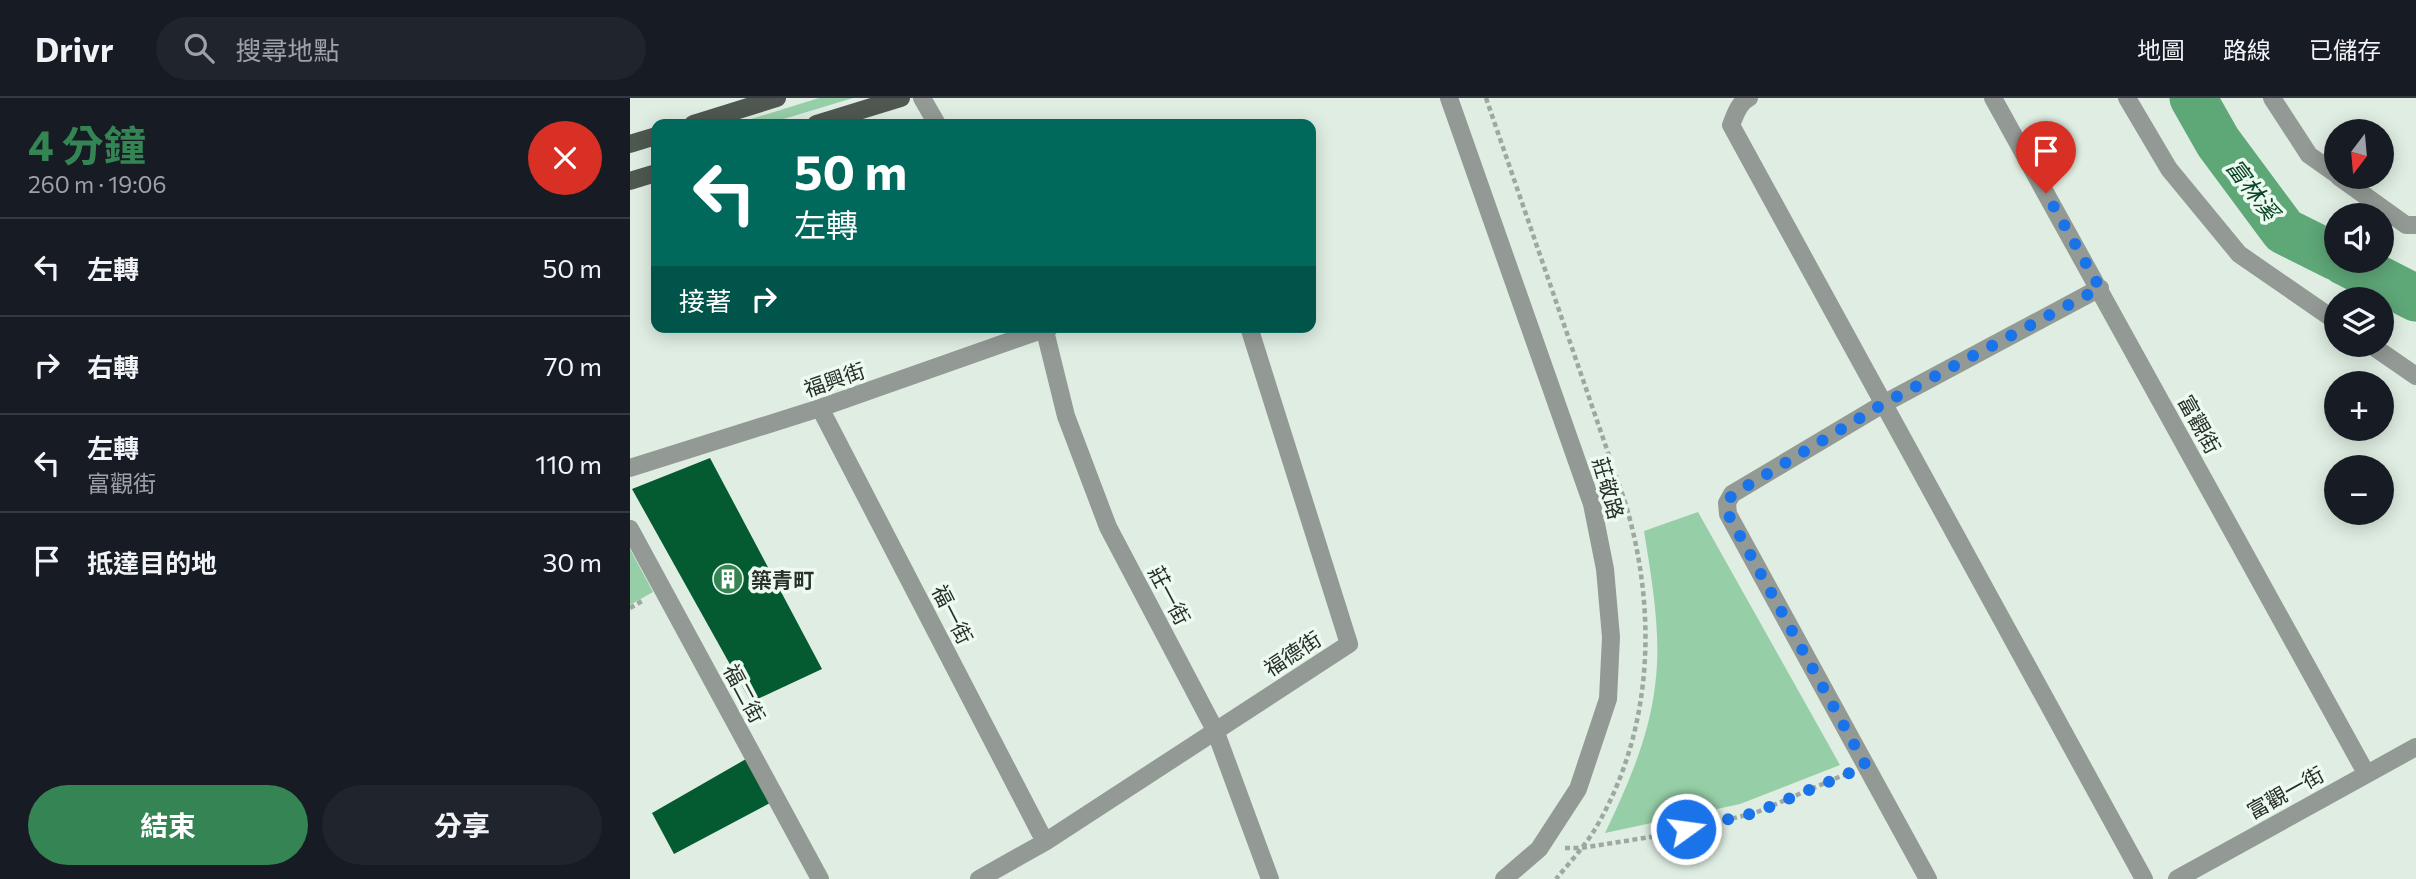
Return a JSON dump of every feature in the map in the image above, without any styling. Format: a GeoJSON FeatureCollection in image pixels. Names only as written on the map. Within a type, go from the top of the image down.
{"type":"FeatureCollection","features":[{"type":"Feature","properties":{"kind":"main road"},"geometry":{"type":"LineString","coordinates":[[709,119],[777,98]]}},
{"type":"Feature","properties":{"kind":"main road"},"geometry":{"type":"LineString","coordinates":[[832,119],[901,98]]}},
{"type":"Feature","properties":{"kind":"main road"},"geometry":{"type":"LineString","coordinates":[[630,144],[651,138]]}},
{"type":"Feature","properties":{"kind":"main road"},"geometry":{"type":"LineString","coordinates":[[630,181],[651,175]]}},
{"type":"Feature","properties":{"kind":"street"},"geometry":{"type":"LineString","coordinates":[[922,98],[934,119]]}},
{"type":"Feature","properties":{"kind":"street","name":"莊敬路"},"geometry":{"type":"LineString","coordinates":[[1449,98],[1592,504],[1605,569],[1611,637],[1608,699],[1578,789],[1539,849],[1504,879]]}},
{"type":"Feature","properties":{"kind":"street"},"geometry":{"type":"LineString","coordinates":[[1749,98],[1745,99],[1731,125],[2144,879]]}},
{"type":"Feature","properties":{"kind":"street","name":"富觀街"},"geometry":{"type":"LineString","coordinates":[[1993,98],[2366,773]]}},
{"type":"Feature","properties":{"kind":"street"},"geometry":{"type":"LineString","coordinates":[[2127,98],[2169,169],[2239,254],[2324,313]]}},
{"type":"Feature","properties":{"kind":"street"},"geometry":{"type":"LineString","coordinates":[[2272,98],[2309,155],[2324,166]]}},
{"type":"Feature","properties":{"kind":"street"},"geometry":{"type":"LineString","coordinates":[[2356,189],[2406,225],[2416,225]]}},
{"type":"Feature","properties":{"kind":"street"},"geometry":{"type":"LineString","coordinates":[[1928,879],[1728,514],[1727,503],[1732,495],[1883,404],[2100,288]]}},
{"type":"Feature","properties":{"kind":"street","name":"福興街"},"geometry":{"type":"LineString","coordinates":[[630,468],[820,408],[1032,333]]}},
{"type":"Feature","properties":{"kind":"street","name":"莊一街"},"geometry":{"type":"LineString","coordinates":[[1047,333],[1066,416],[1108,527],[1215,730],[1270,879]]}},
{"type":"Feature","properties":{"kind":"street","name":"福德街"},"geometry":{"type":"LineString","coordinates":[[979,879],[1045,842],[1349,643],[1252,333]]}},
{"type":"Feature","properties":{"kind":"street"},"geometry":{"type":"LineString","coordinates":[[2388,357],[2416,376]]}},
{"type":"Feature","properties":{"kind":"street","name":"福一街"},"geometry":{"type":"LineString","coordinates":[[820,408],[1045,842]]}},
{"type":"Feature","properties":{"kind":"street","name":"福二街"},"geometry":{"type":"LineString","coordinates":[[630,529],[820,879]]}},
{"type":"Feature","properties":{"kind":"street","name":"富觀一街"},"geometry":{"type":"LineString","coordinates":[[2177,879],[2416,747]]}},
{"type":"Feature","properties":{"kind":"path"},"geometry":{"type":"LineString","coordinates":[[1539,849],[1581,848],[1637,839],[1755,813],[1866,766]]}},
{"type":"Feature","properties":{"kind":"green space"},"geometry":{"type":"Polygon","coordinates":[[[819,98],[853,98],[784,119],[751,119],[819,98]]]}},
{"type":"Feature","properties":{"kind":"green space"},"geometry":{"type":"Polygon","coordinates":[[[1698,512],[1840,765],[1740,804],[1605,833],[1642,743],[1655,686],[1657,628],[1644,531],[1698,512]]]}},
{"type":"Feature","properties":{"kind":"green space"},"geometry":{"type":"Polygon","coordinates":[[[630,549],[653,592],[630,605],[630,549]]]}},
{"type":"Feature","properties":{"kind":"building","name":"築青町"},"geometry":{"type":"Polygon","coordinates":[[[710,458],[822,669],[751,702],[632,489],[710,458]]]}},
{"type":"Feature","properties":{"kind":"building"},"geometry":{"type":"Polygon","coordinates":[[[746,759],[770,803],[674,854],[652,813],[746,759]]]}},
{"type":"Feature","properties":{"kind":"waterway","name":"富林溪"},"geometry":{"type":"LineString","coordinates":[[2193,98],[2218,142],[2284,231],[2324,251]]}},
{"type":"Feature","properties":{"kind":"waterway","name":"富林溪"},"geometry":{"type":"LineString","coordinates":[[2367,273],[2416,298]]}},
{"type":"Feature","properties":{"kind":"place","name":"築青町"},"geometry":{"type":"Point","coordinates":[728,579]}},
{"type":"Feature","properties":{"kind":"route"},"geometry":{"type":"LineString","coordinates":[[1686,829],[1755,813],[1866,766],[1728,514],[1727,503],[1732,495],[1883,404],[2100,288],[2046,193]]}}]}
